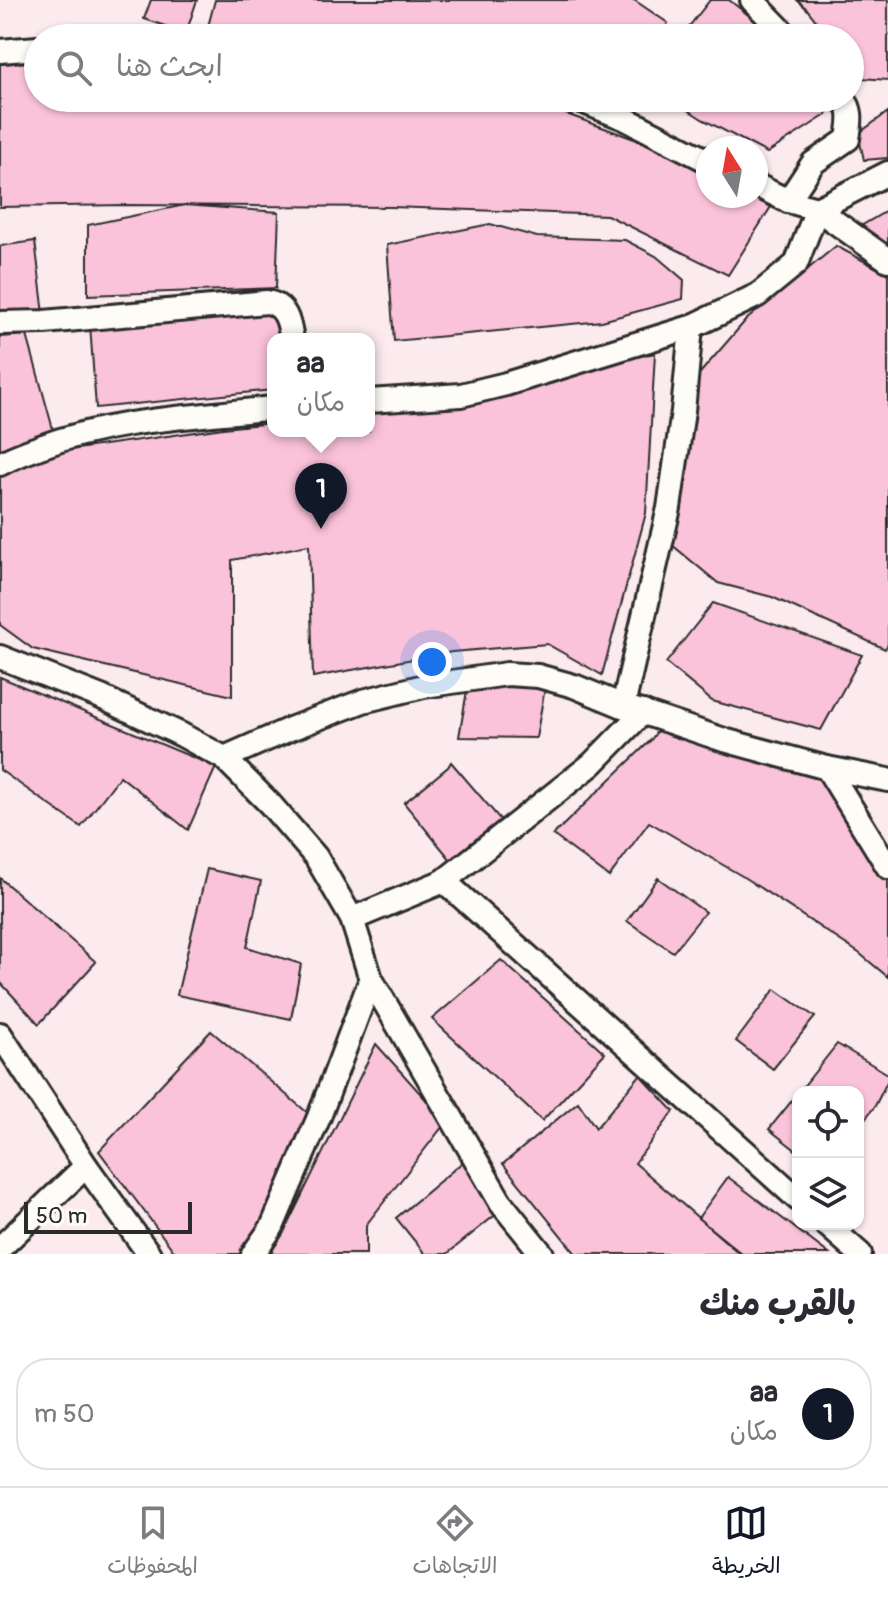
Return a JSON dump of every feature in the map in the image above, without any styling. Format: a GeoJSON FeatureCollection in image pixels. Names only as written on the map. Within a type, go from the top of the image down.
{"type":"FeatureCollection","features":[{"type":"Feature","properties":{"kind":"street"},"geometry":{"type":"LineString","coordinates":[[752,0],[775,24]]}},
{"type":"Feature","properties":{"kind":"street"},"geometry":{"type":"LineString","coordinates":[[0,51],[24,49]]}},
{"type":"Feature","properties":{"kind":"street"},"geometry":{"type":"LineString","coordinates":[[609,112],[696,155]]}},
{"type":"Feature","properties":{"kind":"street"},"geometry":{"type":"LineString","coordinates":[[788,201],[813,163],[848,139],[850,112]]}},
{"type":"Feature","properties":{"kind":"street"},"geometry":{"type":"LineString","coordinates":[[375,401],[461,395],[691,327],[758,295],[796,264],[817,209],[888,173]]}},
{"type":"Feature","properties":{"kind":"street"},"geometry":{"type":"LineString","coordinates":[[768,191],[788,201],[817,209],[888,260]]}},
{"type":"Feature","properties":{"kind":"street"},"geometry":{"type":"LineString","coordinates":[[0,323],[44,322],[267,302],[279,304],[284,310],[290,333]]}},
{"type":"Feature","properties":{"kind":"street"},"geometry":{"type":"LineString","coordinates":[[352,919],[444,881],[592,764],[633,709],[669,508],[691,327]]}},
{"type":"Feature","properties":{"kind":"street"},"geometry":{"type":"LineString","coordinates":[[0,464],[93,431],[163,418],[267,409]]}},
{"type":"Feature","properties":{"kind":"street"},"geometry":{"type":"LineString","coordinates":[[0,657],[101,697],[182,735],[224,758],[270,804],[316,857],[352,919],[371,979],[501,1203],[542,1254]]}},
{"type":"Feature","properties":{"kind":"street"},"geometry":{"type":"LineString","coordinates":[[224,758],[363,701],[424,686],[507,674],[538,676],[574,686],[724,740],[827,768],[888,780]]}},
{"type":"Feature","properties":{"kind":"street"},"geometry":{"type":"LineString","coordinates":[[827,768],[888,867]]}},
{"type":"Feature","properties":{"kind":"street"},"geometry":{"type":"LineString","coordinates":[[444,881],[792,1194]]}},
{"type":"Feature","properties":{"kind":"street"},"geometry":{"type":"LineString","coordinates":[[253,1254],[272,1227],[319,1117],[371,979]]}},
{"type":"Feature","properties":{"kind":"street"},"geometry":{"type":"LineString","coordinates":[[0,1034],[86,1166],[149,1254]]}},
{"type":"Feature","properties":{"kind":"street"},"geometry":{"type":"LineString","coordinates":[[0,1248],[86,1166]]}},
{"type":"Feature","properties":{"kind":"street"},"geometry":{"type":"LineString","coordinates":[[833,1230],[860,1254]]}},
{"type":"Feature","properties":{"kind":"building"},"geometry":{"type":"Polygon","coordinates":[[[151,0],[197,0],[189,24],[159,24],[144,19],[151,0]]]}},
{"type":"Feature","properties":{"kind":"building"},"geometry":{"type":"Polygon","coordinates":[[[215,0],[634,0],[668,23],[667,24],[209,24],[215,0]]]}},
{"type":"Feature","properties":{"kind":"building"},"geometry":{"type":"Polygon","coordinates":[[[710,0],[729,0],[760,24],[691,24],[710,0]]]}},
{"type":"Feature","properties":{"kind":"building"},"geometry":{"type":"Polygon","coordinates":[[[797,0],[888,0],[888,80],[864,78],[864,24],[818,24],[797,0]]]}},
{"type":"Feature","properties":{"kind":"building"},"geometry":{"type":"Polygon","coordinates":[[[24,62],[24,112],[561,112],[656,147],[696,165],[696,208],[768,208],[768,200],[774,202],[728,275],[607,215],[392,207],[0,207],[0,64],[24,62]]]}},
{"type":"Feature","properties":{"kind":"building"},"geometry":{"type":"Polygon","coordinates":[[[691,112],[827,112],[768,152],[768,136],[734,136],[691,112]]]}},
{"type":"Feature","properties":{"kind":"building"},"geometry":{"type":"Polygon","coordinates":[[[888,112],[888,158],[864,160],[858,134],[888,112]]]}},
{"type":"Feature","properties":{"kind":"building"},"geometry":{"type":"Polygon","coordinates":[[[185,205],[279,212],[276,288],[88,295],[88,225],[185,205]]]}},
{"type":"Feature","properties":{"kind":"building"},"geometry":{"type":"Polygon","coordinates":[[[888,210],[888,246],[856,229],[888,210]]]}},
{"type":"Feature","properties":{"kind":"building"},"geometry":{"type":"Polygon","coordinates":[[[490,224],[537,237],[625,240],[656,256],[684,280],[683,299],[602,321],[394,341],[387,245],[490,224]]]}},
{"type":"Feature","properties":{"kind":"building"},"geometry":{"type":"Polygon","coordinates":[[[35,241],[44,314],[0,318],[0,246],[35,241]]]}},
{"type":"Feature","properties":{"kind":"building"},"geometry":{"type":"Polygon","coordinates":[[[836,246],[888,274],[888,644],[885,649],[772,597],[718,583],[671,544],[694,380],[746,320],[836,246]]]}},
{"type":"Feature","properties":{"kind":"building"},"geometry":{"type":"Polygon","coordinates":[[[276,309],[280,333],[267,333],[267,391],[96,408],[90,325],[276,309]]]}},
{"type":"Feature","properties":{"kind":"building"},"geometry":{"type":"Polygon","coordinates":[[[27,335],[54,433],[0,450],[0,337],[27,335]]]}},
{"type":"Feature","properties":{"kind":"building"},"geometry":{"type":"Polygon","coordinates":[[[655,353],[646,513],[602,675],[547,644],[452,652],[313,677],[309,545],[232,560],[232,696],[33,649],[0,625],[0,476],[21,457],[267,424],[267,437],[375,437],[375,412],[444,405],[655,353]]]}},
{"type":"Feature","properties":{"kind":"building"},"geometry":{"type":"Polygon","coordinates":[[[713,603],[862,655],[821,730],[712,701],[666,663],[713,603]]]}},
{"type":"Feature","properties":{"kind":"building"},"geometry":{"type":"Polygon","coordinates":[[[0,677],[216,767],[188,830],[120,776],[81,827],[0,770],[0,677]]]}},
{"type":"Feature","properties":{"kind":"building"},"geometry":{"type":"Polygon","coordinates":[[[546,682],[536,738],[459,737],[468,685],[546,682]]]}},
{"type":"Feature","properties":{"kind":"building"},"geometry":{"type":"Polygon","coordinates":[[[658,730],[720,744],[815,773],[888,875],[888,977],[859,953],[742,876],[649,822],[609,877],[553,835],[658,730]]]}},
{"type":"Feature","properties":{"kind":"building"},"geometry":{"type":"Polygon","coordinates":[[[451,762],[505,825],[455,865],[404,803],[451,762]]]}},
{"type":"Feature","properties":{"kind":"building"},"geometry":{"type":"Polygon","coordinates":[[[207,869],[261,881],[247,947],[301,964],[291,1019],[177,995],[207,869]]]}},
{"type":"Feature","properties":{"kind":"building"},"geometry":{"type":"Polygon","coordinates":[[[0,878],[96,962],[39,1024],[0,982],[0,878]]]}},
{"type":"Feature","properties":{"kind":"building"},"geometry":{"type":"Polygon","coordinates":[[[658,878],[705,912],[673,952],[627,921],[658,878]]]}},
{"type":"Feature","properties":{"kind":"building"},"geometry":{"type":"Polygon","coordinates":[[[501,960],[605,1053],[542,1121],[432,1019],[501,960]]]}},
{"type":"Feature","properties":{"kind":"building"},"geometry":{"type":"Polygon","coordinates":[[[775,989],[815,1017],[773,1069],[736,1041],[775,989]]]}},
{"type":"Feature","properties":{"kind":"building"},"geometry":{"type":"Polygon","coordinates":[[[211,1031],[309,1114],[264,1222],[243,1254],[176,1254],[99,1151],[211,1031]]]}},
{"type":"Feature","properties":{"kind":"building"},"geometry":{"type":"Polygon","coordinates":[[[376,1044],[446,1122],[366,1225],[366,1254],[270,1254],[283,1234],[376,1044]]]}},
{"type":"Feature","properties":{"kind":"building"},"geometry":{"type":"Polygon","coordinates":[[[837,1044],[888,1074],[875,1106],[864,1120],[864,1086],[804,1086],[837,1044]]]}},
{"type":"Feature","properties":{"kind":"building"},"geometry":{"type":"Polygon","coordinates":[[[640,1075],[674,1111],[635,1163],[740,1254],[576,1254],[503,1164],[578,1102],[596,1128],[640,1075]]]}},
{"type":"Feature","properties":{"kind":"building"},"geometry":{"type":"Polygon","coordinates":[[[792,1100],[792,1147],[769,1129],[792,1100]]]}},
{"type":"Feature","properties":{"kind":"building"},"geometry":{"type":"Polygon","coordinates":[[[464,1161],[499,1212],[447,1254],[425,1254],[396,1218],[464,1161]]]}},
{"type":"Feature","properties":{"kind":"building"},"geometry":{"type":"Polygon","coordinates":[[[728,1177],[792,1226],[792,1230],[798,1230],[829,1254],[742,1254],[698,1218],[728,1177]]]}},
{"type":"Feature","properties":{"kind":"place","name":"aa"},"geometry":{"type":"Point","coordinates":[321,529]}}]}
